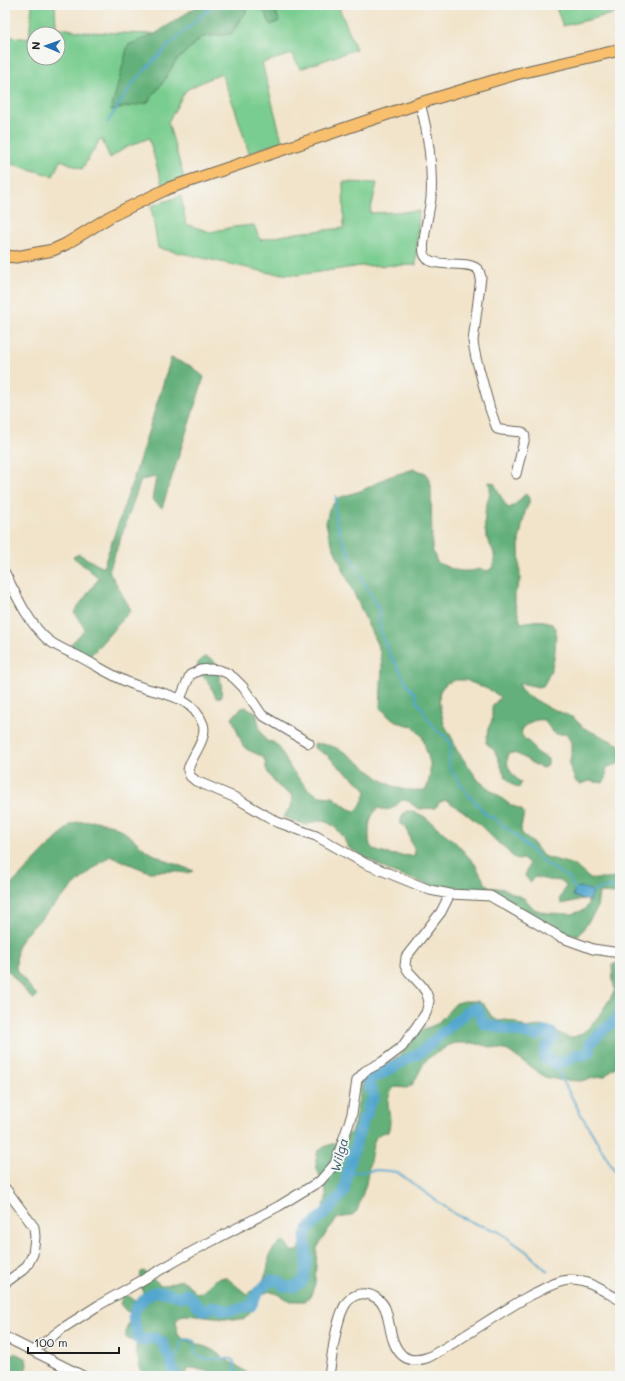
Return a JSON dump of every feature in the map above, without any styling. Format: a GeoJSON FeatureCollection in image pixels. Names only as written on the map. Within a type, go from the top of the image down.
{"type":"FeatureCollection","features":[{"type":"Feature","properties":{"kind":"main road"},"geometry":{"type":"LineString","coordinates":[[5,256],[16,257],[53,250],[66,244],[117,213],[169,188],[420,103],[516,74],[620,50]]}},
{"type":"Feature","properties":{"kind":"street"},"geometry":{"type":"LineString","coordinates":[[420,103],[426,132],[431,182],[430,212],[423,245],[424,253],[426,257],[435,262],[468,266],[479,271],[481,277],[473,341],[476,358],[497,429],[522,432],[524,434],[525,437],[516,474]]}},
{"type":"Feature","properties":{"kind":"street"},"geometry":{"type":"LineString","coordinates":[[5,573],[38,631],[50,641],[126,681],[161,691],[180,699],[198,716],[204,728],[202,740],[188,770],[190,776],[196,781],[236,798],[277,822],[316,836],[366,864],[422,887],[450,894],[490,896],[560,937],[593,950],[620,953]]}},
{"type":"Feature","properties":{"kind":"street"},"geometry":{"type":"LineString","coordinates":[[180,699],[190,675],[200,670],[219,670],[234,678],[243,687],[262,715],[309,743]]}},
{"type":"Feature","properties":{"kind":"street"},"geometry":{"type":"LineString","coordinates":[[33,1352],[63,1328],[99,1305],[195,1250],[279,1206],[320,1181],[335,1164],[352,1114],[357,1080],[365,1071],[382,1062],[402,1047],[426,1012],[429,1001],[426,992],[405,966],[406,957],[441,912],[450,894]]}},
{"type":"Feature","properties":{"kind":"street"},"geometry":{"type":"LineString","coordinates":[[5,1188],[34,1227],[35,1237],[33,1254],[28,1264],[24,1269],[5,1283]]}},
{"type":"Feature","properties":{"kind":"street"},"geometry":{"type":"LineString","coordinates":[[329,1376],[339,1322],[343,1309],[350,1299],[359,1294],[368,1294],[381,1302],[386,1313],[395,1346],[403,1356],[410,1360],[429,1357],[515,1304],[548,1286],[559,1282],[570,1280],[583,1282],[596,1286],[620,1300]]}},
{"type":"Feature","properties":{"kind":"street"},"geometry":{"type":"LineString","coordinates":[[5,1337],[83,1376]]}},
{"type":"Feature","properties":{"kind":"green space"},"geometry":{"type":"Polygon","coordinates":[[[32,5],[55,5],[56,26],[30,26],[32,5]]]}},
{"type":"Feature","properties":{"kind":"green space"},"geometry":{"type":"Polygon","coordinates":[[[199,5],[246,5],[246,12],[230,34],[202,37],[175,62],[163,82],[147,103],[111,110],[128,45],[155,34],[199,5]]]}},
{"type":"Feature","properties":{"kind":"green space"},"geometry":{"type":"Polygon","coordinates":[[[246,5],[261,5],[271,25],[279,21],[274,5],[338,5],[356,49],[300,69],[292,54],[262,63],[282,141],[249,153],[235,109],[221,73],[186,90],[168,122],[184,178],[162,185],[149,138],[125,148],[110,158],[101,138],[82,169],[61,160],[53,176],[5,162],[5,36],[26,39],[26,66],[66,66],[66,29],[84,32],[155,34],[128,45],[147,103],[163,82],[175,62],[202,37],[231,34],[246,12],[246,5]]]}},
{"type":"Feature","properties":{"kind":"green space"},"geometry":{"type":"Polygon","coordinates":[[[261,5],[274,5],[279,21],[271,25],[261,5]]]}},
{"type":"Feature","properties":{"kind":"green space"},"geometry":{"type":"Polygon","coordinates":[[[555,5],[613,5],[616,13],[563,26],[555,5]]]}},
{"type":"Feature","properties":{"kind":"green space"},"geometry":{"type":"Polygon","coordinates":[[[343,182],[377,183],[370,213],[419,211],[416,265],[361,266],[298,275],[270,273],[158,248],[151,206],[181,196],[186,224],[210,232],[233,227],[254,225],[260,240],[296,233],[344,228],[343,182]]]}},
{"type":"Feature","properties":{"kind":"green space"},"geometry":{"type":"Polygon","coordinates":[[[171,358],[191,366],[204,377],[162,508],[152,500],[156,477],[141,480],[109,571],[131,610],[89,657],[70,645],[85,629],[74,612],[99,578],[73,557],[79,554],[103,568],[135,474],[171,358]]]}},
{"type":"Feature","properties":{"kind":"green space"},"geometry":{"type":"Polygon","coordinates":[[[414,469],[426,473],[431,485],[432,549],[437,562],[460,571],[479,569],[487,571],[494,564],[494,553],[485,532],[485,510],[490,491],[489,482],[494,483],[508,508],[513,506],[526,494],[529,498],[519,541],[520,580],[515,594],[515,604],[521,623],[544,621],[556,628],[553,665],[543,686],[538,687],[520,683],[520,688],[527,695],[546,706],[574,718],[584,728],[620,745],[620,764],[610,766],[606,769],[606,779],[603,783],[589,781],[580,784],[576,782],[569,765],[571,756],[571,742],[566,734],[556,734],[544,720],[534,721],[526,725],[523,729],[522,735],[532,745],[537,753],[548,759],[548,764],[545,768],[540,767],[519,755],[509,753],[508,766],[521,783],[519,788],[509,782],[495,752],[486,743],[488,729],[492,720],[492,707],[500,697],[492,691],[466,680],[456,680],[447,683],[440,691],[440,707],[444,724],[456,749],[479,781],[509,804],[522,810],[524,814],[521,831],[543,856],[574,865],[589,878],[593,879],[607,879],[620,875],[620,894],[599,893],[597,909],[579,935],[559,934],[503,898],[490,894],[437,887],[393,873],[349,848],[334,826],[322,821],[317,821],[307,825],[283,817],[292,804],[292,795],[273,780],[266,768],[265,761],[260,755],[247,750],[243,746],[232,718],[240,709],[245,707],[256,712],[260,730],[266,741],[273,742],[278,746],[291,769],[308,789],[319,796],[333,797],[349,809],[355,811],[360,806],[366,793],[364,787],[327,755],[314,748],[314,744],[337,748],[348,754],[377,777],[398,788],[409,790],[426,790],[430,776],[430,763],[422,736],[412,726],[400,723],[389,717],[380,707],[382,665],[380,651],[334,549],[326,523],[329,509],[338,498],[363,490],[388,477],[414,469]],[[402,800],[392,808],[386,810],[378,808],[374,813],[369,829],[370,845],[373,849],[383,853],[414,856],[415,850],[406,827],[400,824],[403,814],[407,811],[413,811],[425,817],[456,843],[475,864],[485,883],[490,887],[504,889],[525,899],[534,909],[546,913],[572,914],[584,910],[588,905],[588,898],[561,904],[560,898],[566,886],[562,881],[535,877],[530,882],[525,876],[529,864],[524,859],[518,860],[512,856],[479,824],[446,800],[440,802],[435,808],[418,809],[408,801],[402,800]]]}},
{"type":"Feature","properties":{"kind":"green space"},"geometry":{"type":"Polygon","coordinates":[[[205,657],[212,660],[217,666],[222,686],[221,697],[216,698],[211,686],[197,669],[198,663],[205,657]]]}},
{"type":"Feature","properties":{"kind":"green space"},"geometry":{"type":"Polygon","coordinates":[[[96,821],[113,825],[130,836],[147,851],[167,861],[194,871],[186,873],[170,871],[149,872],[110,856],[98,865],[54,905],[23,937],[17,947],[16,969],[37,996],[33,1000],[5,967],[5,891],[71,824],[96,821]]]}},
{"type":"Feature","properties":{"kind":"green space"},"geometry":{"type":"Polygon","coordinates":[[[620,962],[620,1063],[605,1076],[580,1081],[559,1080],[545,1077],[508,1051],[473,1043],[451,1044],[427,1059],[413,1084],[407,1088],[395,1087],[391,1092],[388,1102],[390,1126],[388,1132],[381,1133],[376,1137],[373,1144],[366,1184],[357,1211],[351,1216],[338,1218],[328,1230],[317,1248],[315,1284],[310,1297],[304,1301],[290,1301],[271,1291],[259,1299],[251,1312],[243,1320],[186,1314],[180,1315],[176,1321],[178,1335],[184,1339],[211,1349],[254,1376],[222,1376],[194,1368],[187,1370],[187,1376],[142,1376],[136,1351],[136,1343],[126,1338],[130,1315],[120,1304],[122,1297],[125,1295],[135,1300],[142,1299],[143,1292],[140,1276],[141,1272],[144,1271],[161,1285],[183,1281],[198,1294],[217,1279],[227,1278],[247,1294],[264,1279],[271,1253],[279,1243],[285,1242],[291,1251],[298,1251],[304,1229],[311,1220],[320,1214],[326,1199],[326,1193],[316,1164],[318,1151],[342,1140],[351,1132],[361,1087],[366,1077],[399,1056],[416,1035],[422,1030],[437,1024],[456,1003],[463,1001],[478,1001],[484,1005],[492,1017],[498,1021],[513,1021],[526,1028],[543,1026],[555,1030],[567,1037],[574,1037],[588,1028],[607,1004],[615,990],[612,965],[620,962]]]}},
{"type":"Feature","properties":{"kind":"green space"},"geometry":{"type":"Polygon","coordinates":[[[14,1353],[26,1358],[27,1365],[24,1376],[7,1376],[8,1360],[14,1353]]]}},
{"type":"Feature","properties":{"kind":"water"},"geometry":{"type":"Polygon","coordinates":[[[580,887],[593,891],[590,901],[573,896],[575,889],[580,887]]]}},
{"type":"Feature","properties":{"kind":"waterway"},"geometry":{"type":"LineString","coordinates":[[107,123],[135,80],[166,48],[213,5]]}},
{"type":"Feature","properties":{"kind":"waterway"},"geometry":{"type":"LineString","coordinates":[[336,496],[335,509],[337,524],[342,539],[356,568],[379,609],[380,632],[389,652],[408,686],[415,694],[417,702],[423,709],[425,715],[438,732],[445,736],[450,742],[450,769],[470,797],[488,816],[494,818],[514,834],[542,861],[570,879],[575,889],[578,890]]}},
{"type":"Feature","properties":{"kind":"waterway"},"geometry":{"type":"LineString","coordinates":[[592,891],[608,887],[620,891]]}},
{"type":"Feature","properties":{"kind":"waterway","name":"Wilga"},"geometry":{"type":"LineString","coordinates":[[175,1376],[171,1362],[162,1342],[154,1338],[141,1341],[138,1339],[133,1316],[137,1306],[154,1292],[162,1292],[182,1297],[186,1293],[202,1310],[207,1310],[214,1307],[225,1310],[234,1310],[251,1306],[258,1292],[271,1280],[279,1281],[283,1286],[293,1287],[302,1282],[305,1275],[307,1257],[305,1236],[308,1229],[344,1192],[348,1170],[360,1129],[364,1118],[367,1115],[368,1107],[374,1097],[367,1079],[378,1076],[422,1051],[473,1008],[478,1009],[484,1024],[536,1036],[546,1031],[552,1033],[553,1038],[545,1050],[545,1059],[550,1058],[554,1064],[569,1060],[576,1054],[584,1055],[590,1051],[589,1045],[599,1034],[617,1019],[620,1011]]}},
{"type":"Feature","properties":{"kind":"waterway"},"geometry":{"type":"LineString","coordinates":[[554,1064],[579,1111],[620,1180]]}},
{"type":"Feature","properties":{"kind":"waterway"},"geometry":{"type":"LineString","coordinates":[[347,1173],[379,1170],[397,1172],[455,1214],[476,1224],[498,1231],[527,1252],[548,1272]]}},
{"type":"Feature","properties":{"kind":"waterway"},"geometry":{"type":"LineString","coordinates":[[171,1362],[177,1356],[182,1340],[188,1339],[194,1341],[194,1351],[202,1358],[226,1358],[234,1361],[234,1368],[238,1376]]}}]}
